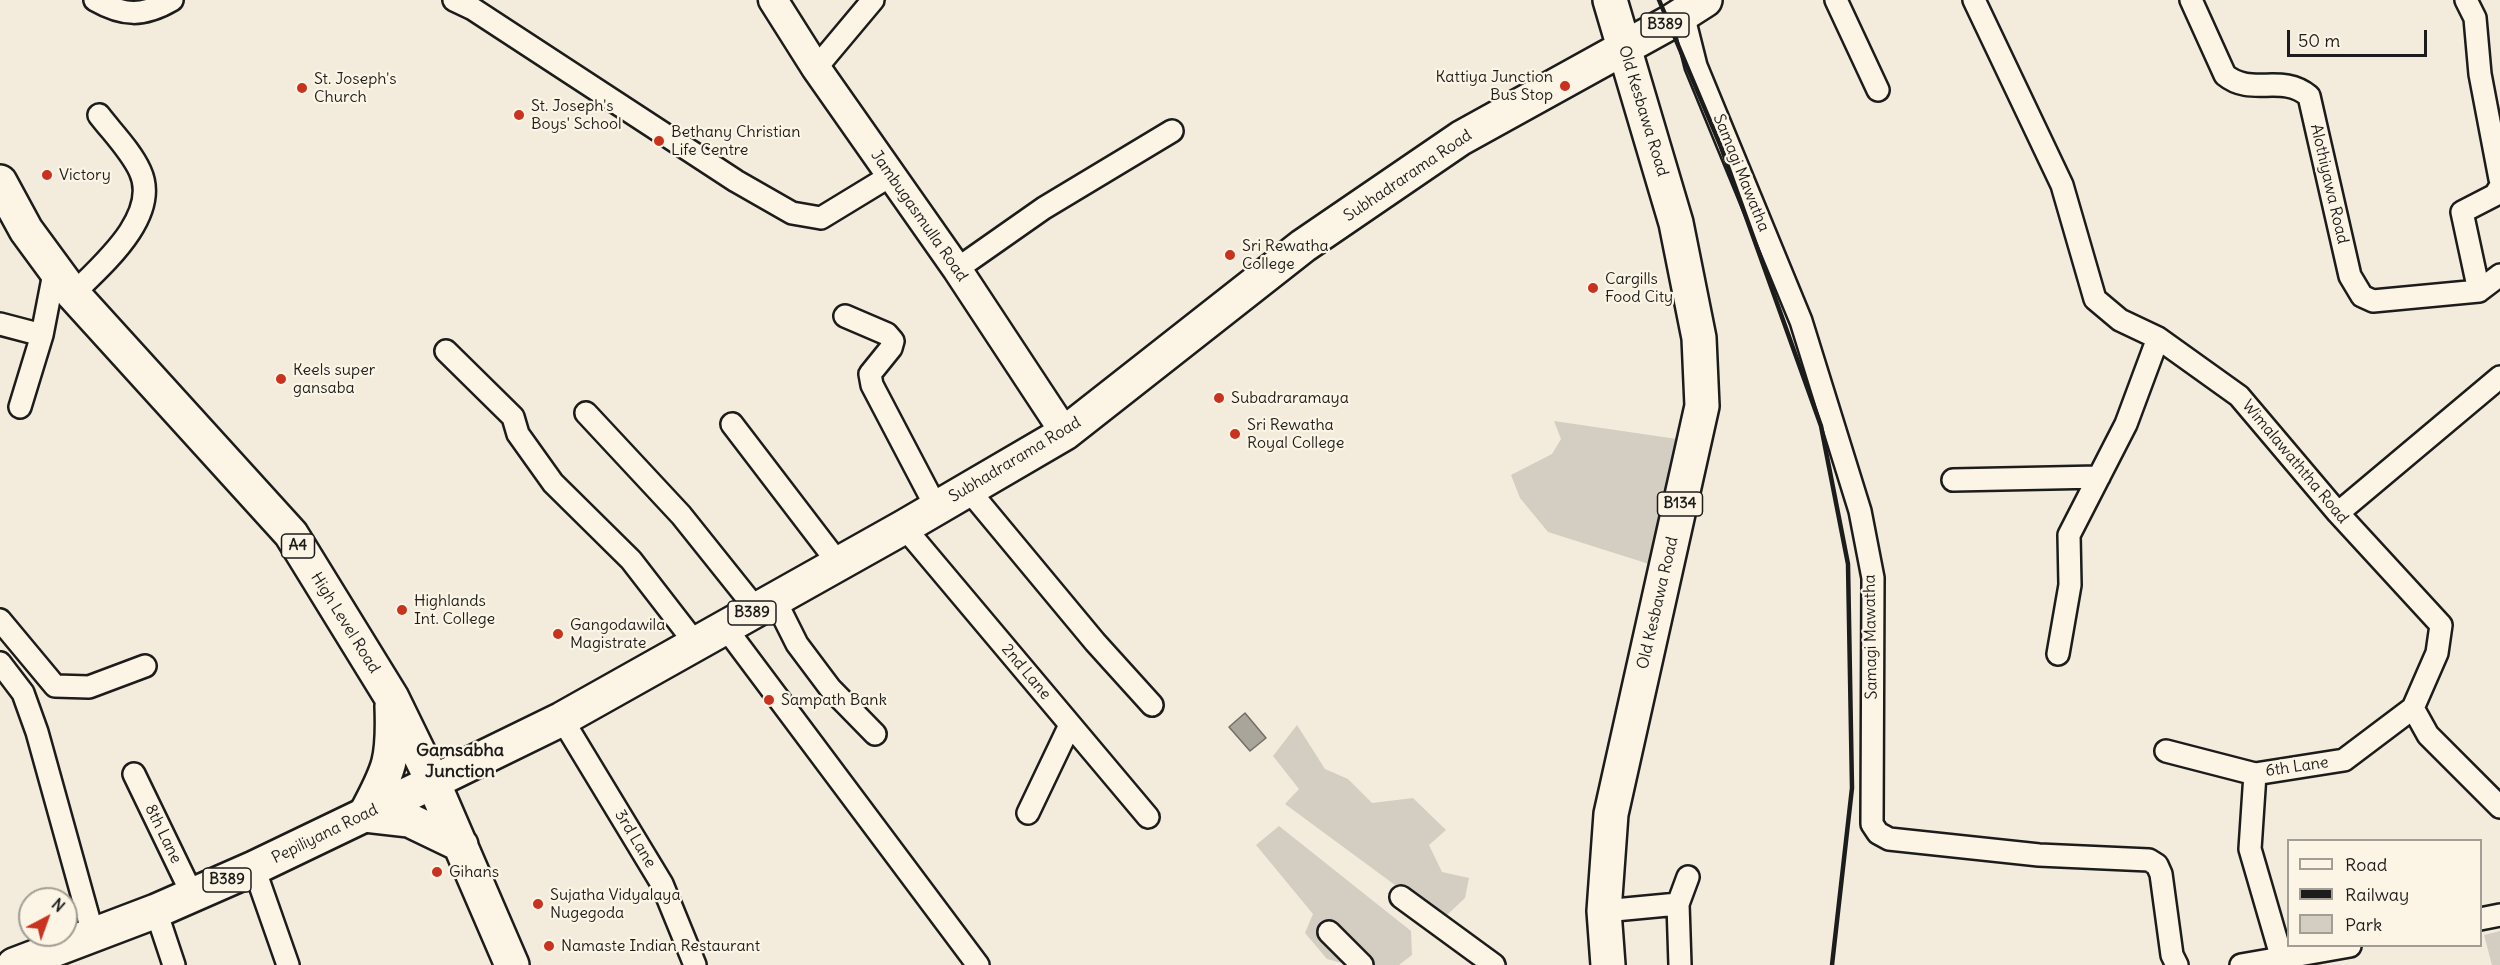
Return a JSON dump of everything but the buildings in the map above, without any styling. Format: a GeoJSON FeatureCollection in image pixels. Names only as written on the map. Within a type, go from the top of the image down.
{"type":"FeatureCollection","features":[{"type":"Feature","properties":{"kind":"main road","name":"Old Kesbawa Road"},"geometry":{"type":"LineString","coordinates":[[1608,965],[1604,911],[1611,814],[1702,406],[1699,338],[1676,223],[1610,0]]}},
{"type":"Feature","properties":{"kind":"main road","name":"B389"},"geometry":{"type":"LineString","coordinates":[[1624,48],[1694,7]]}},
{"type":"Feature","properties":{"kind":"main road","name":"Subhadrarama Road"},"geometry":{"type":"LineString","coordinates":[[433,782],[562,719],[839,564],[1065,433],[1313,239],[1461,138],[1624,48]]}},
{"type":"Feature","properties":{"kind":"main road","name":"High Level Road"},"geometry":{"type":"LineString","coordinates":[[0,182],[26,230],[73,294],[291,534],[392,698],[433,782],[512,965]]}},
{"type":"Feature","properties":{"kind":"main road"},"geometry":{"type":"LineString","coordinates":[[392,698],[393,748],[389,766],[365,815],[409,820],[461,845]]}},
{"type":"Feature","properties":{"kind":"main road","name":"Pepiliyana Road"},"geometry":{"type":"LineString","coordinates":[[15,965],[156,910],[254,868],[433,782]]}},
{"type":"Feature","properties":{"kind":"street"},"geometry":{"type":"LineString","coordinates":[[95,0],[105,6],[137,14],[155,10],[172,0]]}},
{"type":"Feature","properties":{"kind":"street"},"geometry":{"type":"LineString","coordinates":[[454,0],[473,9],[736,180],[792,213],[821,218],[890,176]]}},
{"type":"Feature","properties":{"kind":"street","name":"Jambugasmulla Road"},"geometry":{"type":"LineString","coordinates":[[773,0],[816,68],[957,269],[1065,433]]}},
{"type":"Feature","properties":{"kind":"street"},"geometry":{"type":"LineString","coordinates":[[816,68],[873,0]]}},
{"type":"Feature","properties":{"kind":"street"},"geometry":{"type":"LineString","coordinates":[[1836,0],[1878,90]]}},
{"type":"Feature","properties":{"kind":"street","name":"Wimalawaththa Road"},"geometry":{"type":"LineString","coordinates":[[1974,0],[2062,185],[2095,299],[2120,320],[2158,338],[2240,396],[2338,513],[2441,625],[2437,653],[2413,708]]}},
{"type":"Feature","properties":{"kind":"street","name":"Alothiyawa Road"},"geometry":{"type":"LineString","coordinates":[[2191,0],[2225,75],[2235,83],[2247,87],[2284,85],[2302,90],[2309,96],[2350,276],[2362,296],[2373,301],[2479,291]]}},
{"type":"Feature","properties":{"kind":"street"},"geometry":{"type":"LineString","coordinates":[[2466,0],[2475,18],[2480,74],[2500,179]]}},
{"type":"Feature","properties":{"kind":"street","name":"Samagi Mawatha"},"geometry":{"type":"LineString","coordinates":[[1694,7],[1696,66],[1801,321],[1860,511],[1873,578],[1872,824],[1878,832],[1889,839],[2038,855],[2149,860],[2157,865],[2161,874],[2172,956],[2176,965]]}},
{"type":"Feature","properties":{"kind":"street"},"geometry":{"type":"LineString","coordinates":[[73,294],[126,239],[134,226],[145,191],[140,171],[99,115]]}},
{"type":"Feature","properties":{"kind":"street"},"geometry":{"type":"LineString","coordinates":[[957,269],[1044,208],[1172,131]]}},
{"type":"Feature","properties":{"kind":"street"},"geometry":{"type":"LineString","coordinates":[[2500,187],[2495,195],[2462,212],[2479,291],[2500,274]]}},
{"type":"Feature","properties":{"kind":"street"},"geometry":{"type":"LineString","coordinates":[[20,407],[42,335],[54,268]]}},
{"type":"Feature","properties":{"kind":"street"},"geometry":{"type":"LineString","coordinates":[[845,316],[887,334],[893,341],[891,348],[870,374],[872,385],[936,507]]}},
{"type":"Feature","properties":{"kind":"street"},"geometry":{"type":"LineString","coordinates":[[0,324],[42,335]]}},
{"type":"Feature","properties":{"kind":"street"},"geometry":{"type":"LineString","coordinates":[[2058,654],[2070,585],[2069,535],[2126,424],[2158,338]]}},
{"type":"Feature","properties":{"kind":"street"},"geometry":{"type":"LineString","coordinates":[[446,351],[513,417],[518,434],[553,483],[631,560],[696,644]]}},
{"type":"Feature","properties":{"kind":"street"},"geometry":{"type":"LineString","coordinates":[[2338,513],[2500,377]]}},
{"type":"Feature","properties":{"kind":"street"},"geometry":{"type":"LineString","coordinates":[[586,413],[766,605],[830,688],[875,734]]}},
{"type":"Feature","properties":{"kind":"street"},"geometry":{"type":"LineString","coordinates":[[732,424],[839,564]]}},
{"type":"Feature","properties":{"kind":"street"},"geometry":{"type":"LineString","coordinates":[[1953,480],[2099,477]]}},
{"type":"Feature","properties":{"kind":"street"},"geometry":{"type":"LineString","coordinates":[[967,488],[1152,705]]}},
{"type":"Feature","properties":{"kind":"street","name":"2nd Lane"},"geometry":{"type":"LineString","coordinates":[[904,527],[1148,817]]}},
{"type":"Feature","properties":{"kind":"street"},"geometry":{"type":"LineString","coordinates":[[0,620],[55,686],[89,687],[145,666]]}},
{"type":"Feature","properties":{"kind":"street"},"geometry":{"type":"LineString","coordinates":[[726,627],[978,965]]}},
{"type":"Feature","properties":{"kind":"street"},"geometry":{"type":"LineString","coordinates":[[0,663],[22,693],[37,732],[93,934]]}},
{"type":"Feature","properties":{"kind":"street"},"geometry":{"type":"LineString","coordinates":[[2413,708],[2428,735],[2500,807]]}},
{"type":"Feature","properties":{"kind":"street","name":"6th Lane"},"geometry":{"type":"LineString","coordinates":[[2166,751],[2255,774],[2344,760],[2413,708]]}},
{"type":"Feature","properties":{"kind":"street","name":"3rd Lane"},"geometry":{"type":"LineString","coordinates":[[562,719],[662,884],[695,965]]}},
{"type":"Feature","properties":{"kind":"street"},"geometry":{"type":"LineString","coordinates":[[1028,813],[1070,725]]}},
{"type":"Feature","properties":{"kind":"street","name":"8th Lane"},"geometry":{"type":"LineString","coordinates":[[134,774],[192,894]]}},
{"type":"Feature","properties":{"kind":"street"},"geometry":{"type":"LineString","coordinates":[[2255,774],[2250,849],[2282,959]]}},
{"type":"Feature","properties":{"kind":"street"},"geometry":{"type":"LineString","coordinates":[[254,868],[288,965]]}},
{"type":"Feature","properties":{"kind":"street"},"geometry":{"type":"LineString","coordinates":[[1680,965],[1678,903],[1688,877]]}},
{"type":"Feature","properties":{"kind":"street"},"geometry":{"type":"LineString","coordinates":[[1401,897],[1494,965]]}},
{"type":"Feature","properties":{"kind":"street"},"geometry":{"type":"LineString","coordinates":[[1604,911],[1678,903]]}},
{"type":"Feature","properties":{"kind":"street"},"geometry":{"type":"LineString","coordinates":[[156,910],[174,965]]}},
{"type":"Feature","properties":{"kind":"street"},"geometry":{"type":"LineString","coordinates":[[2482,919],[2500,915]]}},
{"type":"Feature","properties":{"kind":"street"},"geometry":{"type":"LineString","coordinates":[[1329,932],[1362,965]]}},
{"type":"Feature","properties":{"kind":"street"},"geometry":{"type":"LineString","coordinates":[[2241,965],[2340,947]]}},
{"type":"Feature","properties":{"kind":"street"},"geometry":{"type":"LineString","coordinates":[[0,954],[7,965]]}},
{"type":"Feature","properties":{"kind":"green space"},"geometry":{"type":"Polygon","coordinates":[[[1554,421],[1677,439],[1649,564],[1548,532],[1520,498],[1511,475],[1552,454],[1561,439],[1554,421]]]}},
{"type":"Feature","properties":{"kind":"green space"},"geometry":{"type":"Polygon","coordinates":[[[1297,725],[1325,769],[1348,779],[1372,803],[1413,798],[1446,830],[1429,845],[1442,872],[1469,878],[1465,898],[1447,915],[1437,916],[1285,804],[1299,789],[1273,756],[1297,725]]]}},
{"type":"Feature","properties":{"kind":"green space"},"geometry":{"type":"Polygon","coordinates":[[[1279,826],[1411,931],[1412,955],[1399,965],[1349,965],[1327,959],[1305,933],[1313,914],[1256,845],[1279,826]]]}},
{"type":"Feature","properties":{"kind":"green space"},"geometry":{"type":"Polygon","coordinates":[[[2500,931],[2500,965],[2492,965],[2484,935],[2500,931]]]}},
{"type":"Feature","properties":{"kind":"shaded area"},"geometry":{"type":"Polygon","coordinates":[[[1245,713],[1266,738],[1250,751],[1229,727],[1245,713]]]}},
{"type":"Feature","properties":{"kind":"railway"},"geometry":{"type":"LineString","coordinates":[[1659,0],[1721,147],[1821,426],[1848,564],[1852,788],[1832,965]]}},
{"type":"Feature","properties":{"kind":"place","name":"Kattiya Junction Bus Stop"},"geometry":{"type":"Point","coordinates":[1565,86]}},
{"type":"Feature","properties":{"kind":"place","name":"St. Joseph's Church"},"geometry":{"type":"Point","coordinates":[302,88]}},
{"type":"Feature","properties":{"kind":"place","name":"St. Joseph's Boys' School"},"geometry":{"type":"Point","coordinates":[519,115]}},
{"type":"Feature","properties":{"kind":"place","name":"Bethany Christian Life Centre"},"geometry":{"type":"Point","coordinates":[659,141]}},
{"type":"Feature","properties":{"kind":"place","name":"Victory"},"geometry":{"type":"Point","coordinates":[47,175]}},
{"type":"Feature","properties":{"kind":"place","name":"Sri Rewatha College"},"geometry":{"type":"Point","coordinates":[1230,255]}},
{"type":"Feature","properties":{"kind":"place","name":"Cargills Food City"},"geometry":{"type":"Point","coordinates":[1593,288]}},
{"type":"Feature","properties":{"kind":"place","name":"Keels super gansaba"},"geometry":{"type":"Point","coordinates":[281,379]}},
{"type":"Feature","properties":{"kind":"place","name":"Subadraramaya"},"geometry":{"type":"Point","coordinates":[1219,398]}},
{"type":"Feature","properties":{"kind":"place","name":"Sri Rewatha Royal College"},"geometry":{"type":"Point","coordinates":[1235,434]}},
{"type":"Feature","properties":{"kind":"place","name":"Highlands Int. College"},"geometry":{"type":"Point","coordinates":[402,610]}},
{"type":"Feature","properties":{"kind":"place","name":"Gangodawila Magistrate"},"geometry":{"type":"Point","coordinates":[558,634]}},
{"type":"Feature","properties":{"kind":"place","name":"Sampath Bank"},"geometry":{"type":"Point","coordinates":[769,700]}},
{"type":"Feature","properties":{"kind":"place","name":"Gihans"},"geometry":{"type":"Point","coordinates":[437,872]}},
{"type":"Feature","properties":{"kind":"place","name":"Sujatha Vidyalaya Nugegoda"},"geometry":{"type":"Point","coordinates":[538,904]}},
{"type":"Feature","properties":{"kind":"place","name":"Namaste Indian Restaurant"},"geometry":{"type":"Point","coordinates":[549,946]}},
{"type":"Feature","properties":{"kind":"district","name":"Gamsabha Junction"},"geometry":{"type":"Point","coordinates":[460,762]}}]}
